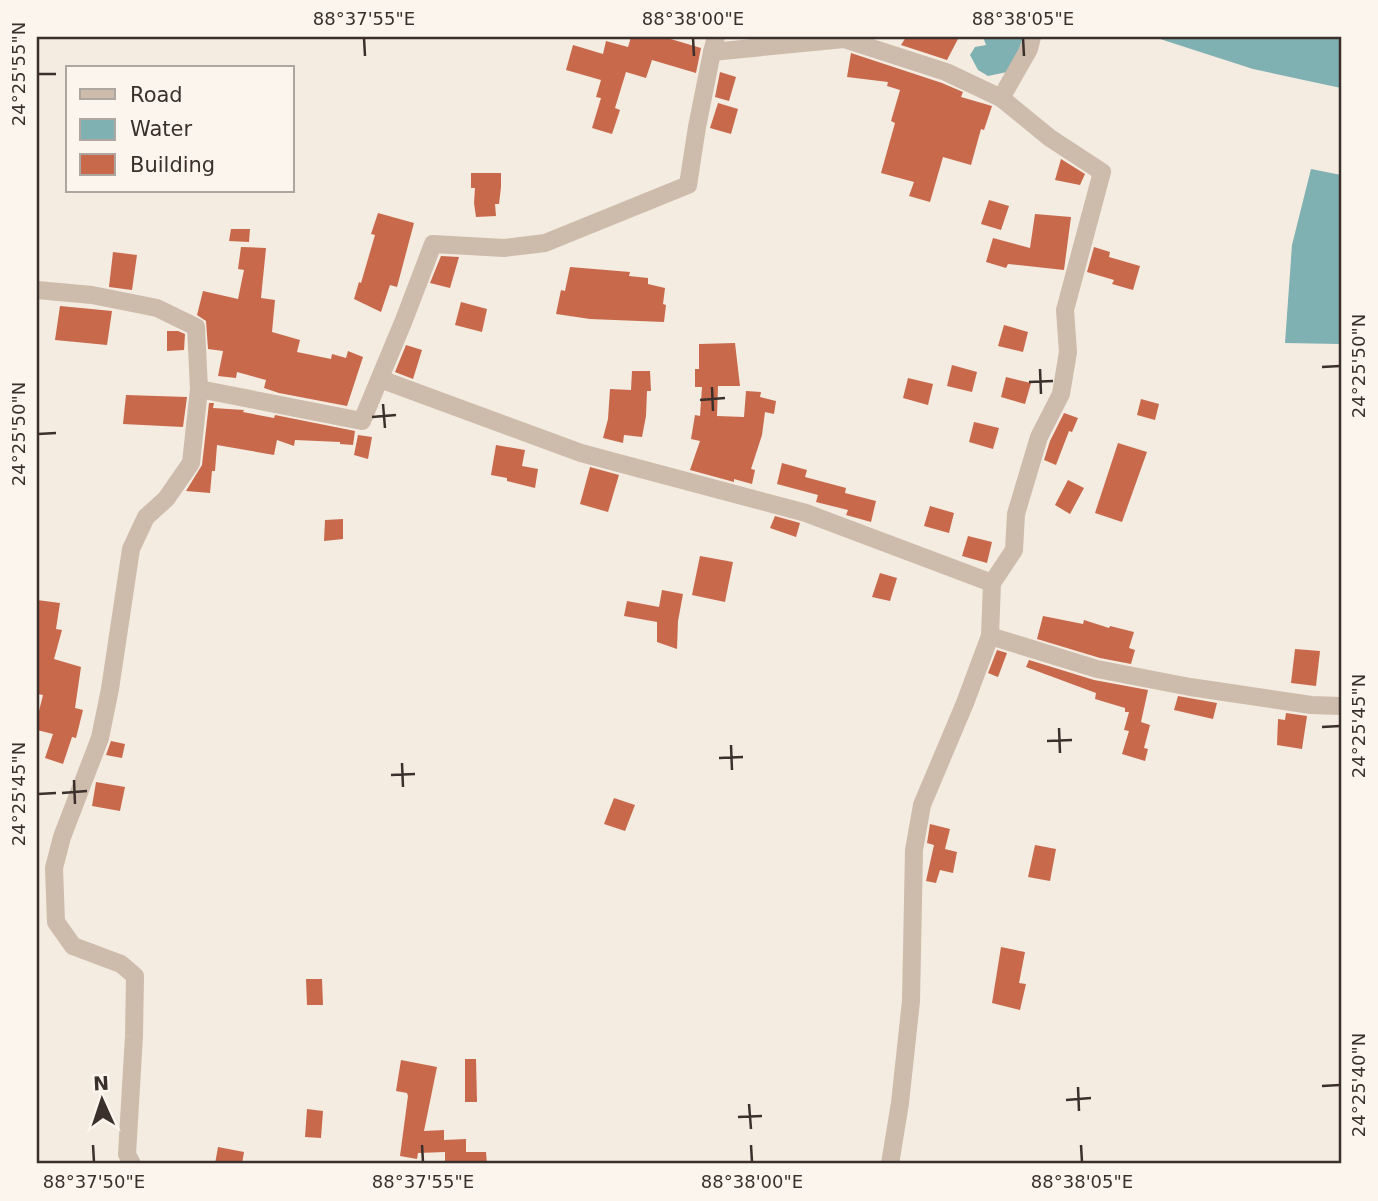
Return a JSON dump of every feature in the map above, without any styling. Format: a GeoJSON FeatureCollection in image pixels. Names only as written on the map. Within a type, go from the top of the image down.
{"type":"FeatureCollection","features":[{"type":"Feature","properties":{"kind":"street"},"geometry":{"type":"LineString","coordinates":[[1001,98],[1030,49],[1032,37]]}},
{"type":"Feature","properties":{"kind":"street"},"geometry":{"type":"LineString","coordinates":[[199,389],[362,421],[433,244],[505,247],[545,243],[688,185],[714,45],[844,39],[946,72],[1001,98],[1050,138],[1102,172],[1065,310],[1068,352],[1061,394],[1039,437],[1016,514],[1014,550],[992,583],[990,636],[922,805],[914,850],[911,1001],[900,1103],[890,1164]]}},
{"type":"Feature","properties":{"kind":"street"},"geometry":{"type":"LineString","coordinates":[[37,290],[92,295],[157,308],[196,327],[199,389],[191,463],[166,499],[146,517],[131,549],[100,738],[62,837],[54,868],[56,922],[74,946],[121,964],[135,976],[127,1154],[132,1164]]}},
{"type":"Feature","properties":{"kind":"street"},"geometry":{"type":"LineString","coordinates":[[380,379],[581,453],[806,513],[992,583]]}},
{"type":"Feature","properties":{"kind":"street"},"geometry":{"type":"LineString","coordinates":[[990,636],[1097,669],[1217,691],[1311,705],[1341,706]]}},
{"type":"Feature","properties":{"kind":"water"},"geometry":{"type":"Polygon","coordinates":[[[983,37],[1023,37],[1012,71],[988,76],[978,70],[970,55],[975,47],[986,45],[983,37]]]}},
{"type":"Feature","properties":{"kind":"water"},"geometry":{"type":"Polygon","coordinates":[[[1341,37],[1341,88],[1253,69],[1160,39],[1341,37]]]}},
{"type":"Feature","properties":{"kind":"water"},"geometry":{"type":"Polygon","coordinates":[[[1311,169],[1341,175],[1341,344],[1285,343],[1292,245],[1311,169]]]}},
{"type":"Feature","properties":{"kind":"building"},"geometry":{"type":"Polygon","coordinates":[[[631,37],[664,37],[701,48],[696,73],[652,60],[646,78],[626,72],[615,108],[620,110],[612,134],[592,128],[601,98],[596,97],[601,80],[566,70],[573,45],[603,54],[606,41],[628,47],[631,37]]]}},
{"type":"Feature","properties":{"kind":"building"},"geometry":{"type":"Polygon","coordinates":[[[906,37],[959,37],[947,60],[901,45],[906,37]]]}},
{"type":"Feature","properties":{"kind":"building"},"geometry":{"type":"Polygon","coordinates":[[[851,53],[942,83],[963,92],[961,97],[992,106],[984,130],[981,129],[971,165],[943,157],[930,202],[909,196],[914,182],[881,173],[895,123],[891,121],[900,90],[887,86],[888,82],[847,77],[851,53]]]}},
{"type":"Feature","properties":{"kind":"building"},"geometry":{"type":"Polygon","coordinates":[[[720,72],[736,77],[729,101],[715,97],[720,72]]]}},
{"type":"Feature","properties":{"kind":"building"},"geometry":{"type":"Polygon","coordinates":[[[718,103],[738,109],[731,134],[710,128],[718,103]]]}},
{"type":"Feature","properties":{"kind":"building"},"geometry":{"type":"Polygon","coordinates":[[[1061,159],[1085,174],[1080,185],[1055,180],[1061,159]]]}},
{"type":"Feature","properties":{"kind":"building"},"geometry":{"type":"Polygon","coordinates":[[[471,173],[501,173],[499,204],[495,204],[496,216],[476,217],[475,188],[471,188],[471,173]]]}},
{"type":"Feature","properties":{"kind":"building"},"geometry":{"type":"Polygon","coordinates":[[[989,200],[1009,206],[1001,230],[981,224],[989,200]]]}},
{"type":"Feature","properties":{"kind":"building"},"geometry":{"type":"Polygon","coordinates":[[[378,213],[414,223],[397,287],[390,285],[381,312],[354,299],[375,235],[371,234],[378,213]]]}},
{"type":"Feature","properties":{"kind":"building"},"geometry":{"type":"Polygon","coordinates":[[[1035,214],[1071,217],[1064,270],[1008,264],[1006,268],[986,262],[993,238],[1030,248],[1035,214]]]}},
{"type":"Feature","properties":{"kind":"building"},"geometry":{"type":"Polygon","coordinates":[[[231,229],[250,229],[249,242],[229,241],[231,229]]]}},
{"type":"Feature","properties":{"kind":"building"},"geometry":{"type":"Polygon","coordinates":[[[241,247],[266,248],[261,298],[275,300],[272,332],[300,340],[297,352],[331,359],[332,354],[346,358],[348,351],[363,357],[347,406],[279,393],[264,388],[266,380],[237,372],[236,378],[218,376],[223,351],[208,349],[206,321],[197,315],[203,291],[238,299],[244,270],[238,269],[241,247]]]}},
{"type":"Feature","properties":{"kind":"building"},"geometry":{"type":"Polygon","coordinates":[[[1094,247],[1110,252],[1109,257],[1140,266],[1133,290],[1112,284],[1114,280],[1087,272],[1094,247]]]}},
{"type":"Feature","properties":{"kind":"building"},"geometry":{"type":"Polygon","coordinates":[[[113,252],[137,255],[132,290],[109,287],[113,252]]]}},
{"type":"Feature","properties":{"kind":"building"},"geometry":{"type":"Polygon","coordinates":[[[441,256],[459,257],[450,288],[430,283],[441,256]]]}},
{"type":"Feature","properties":{"kind":"building"},"geometry":{"type":"Polygon","coordinates":[[[570,267],[630,272],[629,276],[648,278],[648,284],[665,288],[664,322],[590,319],[556,314],[570,267]]]}},
{"type":"Feature","properties":{"kind":"building"},"geometry":{"type":"Polygon","coordinates":[[[461,302],[487,309],[482,332],[455,325],[461,302]]]}},
{"type":"Feature","properties":{"kind":"building"},"geometry":{"type":"Polygon","coordinates":[[[60,306],[112,311],[107,345],[55,340],[60,306]]]}},
{"type":"Feature","properties":{"kind":"building"},"geometry":{"type":"Polygon","coordinates":[[[1004,325],[1028,332],[1023,352],[998,346],[1004,325]]]}},
{"type":"Feature","properties":{"kind":"building"},"geometry":{"type":"Polygon","coordinates":[[[167,331],[185,334],[184,350],[167,351],[167,331]]]}},
{"type":"Feature","properties":{"kind":"building"},"geometry":{"type":"Polygon","coordinates":[[[735,343],[740,386],[718,386],[717,416],[744,417],[746,391],[761,392],[760,397],[776,401],[774,414],[765,412],[762,435],[751,469],[755,470],[752,484],[690,470],[700,441],[691,439],[695,415],[700,416],[702,387],[695,387],[695,369],[699,369],[699,344],[735,343]]]}},
{"type":"Feature","properties":{"kind":"building"},"geometry":{"type":"Polygon","coordinates":[[[406,345],[422,350],[413,379],[395,372],[406,345]]]}},
{"type":"Feature","properties":{"kind":"building"},"geometry":{"type":"Polygon","coordinates":[[[952,365],[977,372],[972,392],[947,386],[952,365]]]}},
{"type":"Feature","properties":{"kind":"building"},"geometry":{"type":"Polygon","coordinates":[[[632,371],[650,371],[651,391],[647,391],[642,437],[624,435],[623,443],[603,438],[608,419],[610,389],[631,390],[632,371]]]}},
{"type":"Feature","properties":{"kind":"building"},"geometry":{"type":"Polygon","coordinates":[[[1006,377],[1031,383],[1025,404],[1001,397],[1006,377]]]}},
{"type":"Feature","properties":{"kind":"building"},"geometry":{"type":"Polygon","coordinates":[[[908,378],[933,384],[928,405],[903,398],[908,378]]]}},
{"type":"Feature","properties":{"kind":"building"},"geometry":{"type":"Polygon","coordinates":[[[126,395],[187,397],[183,427],[123,424],[126,395]]]}},
{"type":"Feature","properties":{"kind":"building"},"geometry":{"type":"Polygon","coordinates":[[[1141,399],[1159,404],[1155,420],[1137,415],[1141,399]]]}},
{"type":"Feature","properties":{"kind":"building"},"geometry":{"type":"Polygon","coordinates":[[[209,403],[214,403],[213,408],[244,410],[243,412],[274,418],[275,415],[355,431],[353,445],[295,440],[294,446],[277,440],[274,455],[217,445],[210,493],[186,491],[202,465],[209,403]]]}},
{"type":"Feature","properties":{"kind":"building"},"geometry":{"type":"Polygon","coordinates":[[[1064,413],[1078,418],[1072,432],[1069,431],[1056,465],[1044,460],[1064,413]]]}},
{"type":"Feature","properties":{"kind":"building"},"geometry":{"type":"Polygon","coordinates":[[[974,422],[999,428],[993,449],[969,442],[974,422]]]}},
{"type":"Feature","properties":{"kind":"building"},"geometry":{"type":"Polygon","coordinates":[[[358,435],[372,437],[368,459],[354,455],[358,435]]]}},
{"type":"Feature","properties":{"kind":"building"},"geometry":{"type":"Polygon","coordinates":[[[1118,443],[1147,452],[1122,522],[1095,513],[1118,443]]]}},
{"type":"Feature","properties":{"kind":"building"},"geometry":{"type":"Polygon","coordinates":[[[496,445],[525,450],[522,466],[538,469],[535,488],[491,475],[496,445]]]}},
{"type":"Feature","properties":{"kind":"building"},"geometry":{"type":"Polygon","coordinates":[[[782,463],[807,470],[805,477],[846,488],[845,493],[876,501],[871,522],[846,515],[848,510],[816,502],[818,495],[777,484],[782,463]]]}},
{"type":"Feature","properties":{"kind":"building"},"geometry":{"type":"Polygon","coordinates":[[[590,467],[619,475],[608,512],[580,504],[590,467]]]}},
{"type":"Feature","properties":{"kind":"building"},"geometry":{"type":"Polygon","coordinates":[[[1068,480],[1084,488],[1070,514],[1055,505],[1068,480]]]}},
{"type":"Feature","properties":{"kind":"building"},"geometry":{"type":"Polygon","coordinates":[[[930,506],[954,513],[949,533],[924,526],[930,506]]]}},
{"type":"Feature","properties":{"kind":"building"},"geometry":{"type":"Polygon","coordinates":[[[775,516],[800,523],[796,537],[770,528],[775,516]]]}},
{"type":"Feature","properties":{"kind":"building"},"geometry":{"type":"Polygon","coordinates":[[[343,519],[343,539],[324,541],[325,520],[343,519]]]}},
{"type":"Feature","properties":{"kind":"building"},"geometry":{"type":"Polygon","coordinates":[[[968,536],[992,542],[987,563],[962,556],[968,536]]]}},
{"type":"Feature","properties":{"kind":"building"},"geometry":{"type":"Polygon","coordinates":[[[700,556],[733,562],[725,602],[692,595],[700,556]]]}},
{"type":"Feature","properties":{"kind":"building"},"geometry":{"type":"Polygon","coordinates":[[[880,573],[897,578],[890,601],[872,597],[880,573]]]}},
{"type":"Feature","properties":{"kind":"building"},"geometry":{"type":"Polygon","coordinates":[[[662,590],[683,594],[677,649],[657,642],[657,622],[624,616],[627,601],[659,607],[662,590]]]}},
{"type":"Feature","properties":{"kind":"building"},"geometry":{"type":"Polygon","coordinates":[[[37,600],[60,603],[56,629],[62,630],[54,659],[81,667],[75,708],[83,710],[76,738],[72,737],[63,764],[45,758],[53,734],[37,730],[43,695],[37,694],[37,600]]]}},
{"type":"Feature","properties":{"kind":"building"},"geometry":{"type":"Polygon","coordinates":[[[1043,616],[1083,624],[1084,620],[1134,632],[1129,648],[1135,650],[1131,664],[1100,658],[1037,639],[1043,616]]]}},
{"type":"Feature","properties":{"kind":"building"},"geometry":{"type":"Polygon","coordinates":[[[1295,649],[1320,651],[1316,686],[1291,683],[1295,649]]]}},
{"type":"Feature","properties":{"kind":"building"},"geometry":{"type":"Polygon","coordinates":[[[997,650],[1007,653],[998,677],[988,673],[997,650]]]}},
{"type":"Feature","properties":{"kind":"building"},"geometry":{"type":"Polygon","coordinates":[[[1029,660],[1094,680],[1148,690],[1141,722],[1150,725],[1144,748],[1148,749],[1145,761],[1122,754],[1129,731],[1124,730],[1129,712],[1125,712],[1125,708],[1095,699],[1096,693],[1026,667],[1029,660]]]}},
{"type":"Feature","properties":{"kind":"building"},"geometry":{"type":"Polygon","coordinates":[[[1178,696],[1217,703],[1213,719],[1174,710],[1178,696]]]}},
{"type":"Feature","properties":{"kind":"building"},"geometry":{"type":"Polygon","coordinates":[[[1286,713],[1307,716],[1302,749],[1277,745],[1278,719],[1285,720],[1286,713]]]}},
{"type":"Feature","properties":{"kind":"building"},"geometry":{"type":"Polygon","coordinates":[[[111,741],[125,744],[122,758],[106,755],[111,741]]]}},
{"type":"Feature","properties":{"kind":"building"},"geometry":{"type":"Polygon","coordinates":[[[96,782],[125,787],[120,811],[92,806],[96,782]]]}},
{"type":"Feature","properties":{"kind":"building"},"geometry":{"type":"Polygon","coordinates":[[[614,798],[635,805],[625,831],[604,824],[614,798]]]}},
{"type":"Feature","properties":{"kind":"building"},"geometry":{"type":"Polygon","coordinates":[[[930,824],[950,829],[945,849],[957,852],[953,873],[940,870],[936,883],[926,881],[934,845],[927,843],[930,824]]]}},
{"type":"Feature","properties":{"kind":"building"},"geometry":{"type":"Polygon","coordinates":[[[1035,845],[1056,849],[1050,881],[1028,877],[1035,845]]]}},
{"type":"Feature","properties":{"kind":"building"},"geometry":{"type":"Polygon","coordinates":[[[1001,947],[1025,952],[1019,983],[1026,984],[1020,1010],[992,1003],[1001,947]]]}},
{"type":"Feature","properties":{"kind":"building"},"geometry":{"type":"Polygon","coordinates":[[[306,979],[322,979],[323,1005],[307,1005],[306,979]]]}},
{"type":"Feature","properties":{"kind":"building"},"geometry":{"type":"Polygon","coordinates":[[[465,1059],[476,1059],[477,1102],[465,1102],[465,1059]]]}},
{"type":"Feature","properties":{"kind":"building"},"geometry":{"type":"Polygon","coordinates":[[[401,1060],[437,1067],[424,1131],[444,1130],[444,1140],[466,1139],[466,1152],[486,1152],[487,1164],[445,1164],[445,1152],[418,1153],[417,1159],[400,1156],[408,1096],[407,1093],[396,1091],[401,1060]]]}},
{"type":"Feature","properties":{"kind":"building"},"geometry":{"type":"Polygon","coordinates":[[[307,1109],[323,1111],[321,1138],[305,1137],[307,1109]]]}},
{"type":"Feature","properties":{"kind":"building"},"geometry":{"type":"Polygon","coordinates":[[[218,1147],[244,1152],[242,1164],[215,1164],[218,1147]]]}}]}
